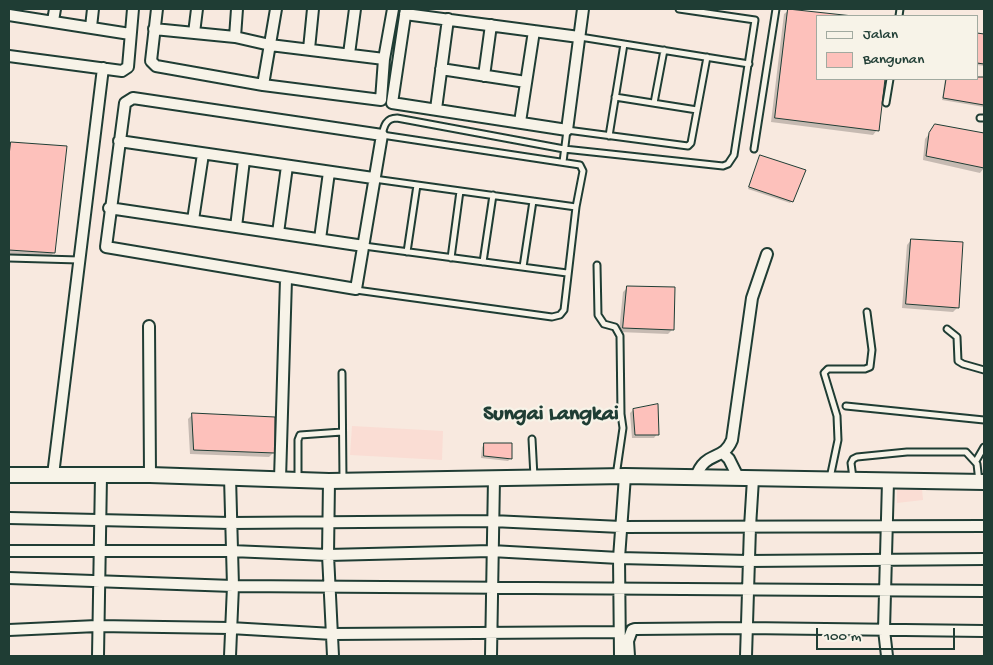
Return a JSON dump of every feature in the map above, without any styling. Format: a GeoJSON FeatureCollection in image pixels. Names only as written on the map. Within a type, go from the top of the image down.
{"type":"FeatureCollection","features":[{"type":"Feature","properties":{"kind":"street"},"geometry":{"type":"LineString","coordinates":[[54,21],[55,9]]}},
{"type":"Feature","properties":{"kind":"street"},"geometry":{"type":"LineString","coordinates":[[91,27],[94,9]]}},
{"type":"Feature","properties":{"kind":"street"},"geometry":{"type":"LineString","coordinates":[[9,56],[102,68],[119,72],[127,69],[133,9]]}},
{"type":"Feature","properties":{"kind":"street"},"geometry":{"type":"LineString","coordinates":[[157,9],[151,61],[156,66],[263,85],[381,100],[384,59],[394,9]]}},
{"type":"Feature","properties":{"kind":"street"},"geometry":{"type":"LineString","coordinates":[[194,33],[197,9]]}},
{"type":"Feature","properties":{"kind":"street"},"geometry":{"type":"LineString","coordinates":[[235,37],[237,9]]}},
{"type":"Feature","properties":{"kind":"street"},"geometry":{"type":"LineString","coordinates":[[263,85],[276,9]]}},
{"type":"Feature","properties":{"kind":"street"},"geometry":{"type":"LineString","coordinates":[[309,49],[314,9]]}},
{"type":"Feature","properties":{"kind":"street"},"geometry":{"type":"LineString","coordinates":[[349,54],[355,9]]}},
{"type":"Feature","properties":{"kind":"street"},"geometry":{"type":"LineString","coordinates":[[579,37],[406,12],[392,103],[567,130],[583,9]]}},
{"type":"Feature","properties":{"kind":"street"},"geometry":{"type":"LineString","coordinates":[[9,14],[31,13],[54,21],[130,34]]}},
{"type":"Feature","properties":{"kind":"street"},"geometry":{"type":"LineString","coordinates":[[436,109],[448,19]]}},
{"type":"Feature","properties":{"kind":"street"},"geometry":{"type":"LineString","coordinates":[[484,76],[492,25]]}},
{"type":"Feature","properties":{"kind":"street"},"geometry":{"type":"LineString","coordinates":[[154,29],[235,37],[270,45],[384,59]]}},
{"type":"Feature","properties":{"kind":"street"},"geometry":{"type":"LineString","coordinates":[[520,122],[534,31]]}},
{"type":"Feature","properties":{"kind":"street"},"geometry":{"type":"LineString","coordinates":[[53,475],[102,68]]}},
{"type":"Feature","properties":{"kind":"street"},"geometry":{"type":"LineString","coordinates":[[441,69],[526,82]]}},
{"type":"Feature","properties":{"kind":"street"},"geometry":{"type":"LineString","coordinates":[[133,98],[382,135],[373,178],[356,290],[106,247],[104,244],[124,103],[133,98]]}},
{"type":"Feature","properties":{"kind":"street"},"geometry":{"type":"LineString","coordinates":[[119,141],[373,178]]}},
{"type":"Feature","properties":{"kind":"street"},"geometry":{"type":"LineString","coordinates":[[193,220],[203,154]]}},
{"type":"Feature","properties":{"kind":"street"},"geometry":{"type":"LineString","coordinates":[[236,227],[244,160]]}},
{"type":"Feature","properties":{"kind":"street"},"geometry":{"type":"LineString","coordinates":[[278,233],[287,166]]}},
{"type":"Feature","properties":{"kind":"street"},"geometry":{"type":"LineString","coordinates":[[320,239],[329,172]]}},
{"type":"Feature","properties":{"kind":"street"},"geometry":{"type":"LineString","coordinates":[[110,208],[364,246]]}},
{"type":"Feature","properties":{"kind":"street"},"geometry":{"type":"LineString","coordinates":[[696,478],[704,461],[728,450],[732,440],[752,298],[767,254]]}},
{"type":"Feature","properties":{"kind":"street"},"geometry":{"type":"LineString","coordinates":[[280,479],[286,279]]}},
{"type":"Feature","properties":{"kind":"street"},"geometry":{"type":"LineString","coordinates":[[149,326],[150,475]]}},
{"type":"Feature","properties":{"kind":"street"},"geometry":{"type":"LineString","coordinates":[[723,453],[729,459],[739,479]]}},
{"type":"Feature","properties":{"kind":"street"},"geometry":{"type":"LineString","coordinates":[[9,475],[150,475],[298,480],[620,476],[854,482],[982,482]]}},
{"type":"Feature","properties":{"kind":"street"},"geometry":{"type":"LineString","coordinates":[[98,656],[98,550],[101,476]]}},
{"type":"Feature","properties":{"kind":"street"},"geometry":{"type":"LineString","coordinates":[[620,476],[620,656]]}},
{"type":"Feature","properties":{"kind":"street"},"geometry":{"type":"LineString","coordinates":[[230,477],[233,586],[230,656]]}},
{"type":"Feature","properties":{"kind":"street"},"geometry":{"type":"LineString","coordinates":[[491,656],[491,551],[494,478]]}},
{"type":"Feature","properties":{"kind":"street"},"geometry":{"type":"LineString","coordinates":[[746,656],[749,591],[748,561],[753,479]]}},
{"type":"Feature","properties":{"kind":"street"},"geometry":{"type":"LineString","coordinates":[[333,656],[328,555],[329,524],[336,480]]}},
{"type":"Feature","properties":{"kind":"street"},"geometry":{"type":"LineString","coordinates":[[887,656],[884,630],[888,481]]}},
{"type":"Feature","properties":{"kind":"street"},"geometry":{"type":"LineString","coordinates":[[9,518],[329,524],[492,521],[621,527],[984,526]]}},
{"type":"Feature","properties":{"kind":"street"},"geometry":{"type":"LineString","coordinates":[[9,551],[231,551],[328,555],[491,551],[620,558],[748,561],[984,559]]}},
{"type":"Feature","properties":{"kind":"street"},"geometry":{"type":"LineString","coordinates":[[9,578],[233,586],[620,588],[749,591],[984,591]]}},
{"type":"Feature","properties":{"kind":"street"},"geometry":{"type":"LineString","coordinates":[[9,630],[97,626],[230,628],[333,634],[619,632]]}},
{"type":"Feature","properties":{"kind":"street"},"geometry":{"type":"LineString","coordinates":[[629,656],[628,641],[632,630],[746,628],[984,631]]}},
{"type":"Feature","properties":{"kind":"lane"},"geometry":{"type":"LineString","coordinates":[[356,290],[556,317],[564,310],[567,273],[583,169],[578,164],[382,135],[386,122],[397,118],[564,149],[717,166],[728,164],[734,155],[755,20],[679,9]]}},
{"type":"Feature","properties":{"kind":"lane"},"geometry":{"type":"LineString","coordinates":[[754,149],[776,9]]}},
{"type":"Feature","properties":{"kind":"lane"},"geometry":{"type":"LineString","coordinates":[[579,37],[749,64]]}},
{"type":"Feature","properties":{"kind":"lane"},"geometry":{"type":"LineString","coordinates":[[609,136],[624,44]]}},
{"type":"Feature","properties":{"kind":"lane"},"geometry":{"type":"LineString","coordinates":[[654,103],[664,50]]}},
{"type":"Feature","properties":{"kind":"lane"},"geometry":{"type":"LineString","coordinates":[[563,162],[567,130],[686,147],[691,143],[707,57]]}},
{"type":"Feature","properties":{"kind":"lane"},"geometry":{"type":"LineString","coordinates":[[886,103],[890,80]]}},
{"type":"Feature","properties":{"kind":"lane"},"geometry":{"type":"LineString","coordinates":[[615,97],[697,110]]}},
{"type":"Feature","properties":{"kind":"lane"},"geometry":{"type":"LineString","coordinates":[[373,178],[576,207]]}},
{"type":"Feature","properties":{"kind":"lane"},"geometry":{"type":"LineString","coordinates":[[407,252],[417,184]]}},
{"type":"Feature","properties":{"kind":"lane"},"geometry":{"type":"LineString","coordinates":[[451,258],[460,191]]}},
{"type":"Feature","properties":{"kind":"lane"},"geometry":{"type":"LineString","coordinates":[[483,262],[493,195]]}},
{"type":"Feature","properties":{"kind":"lane"},"geometry":{"type":"LineString","coordinates":[[523,268],[532,201]]}},
{"type":"Feature","properties":{"kind":"lane"},"geometry":{"type":"LineString","coordinates":[[364,246],[567,273]]}},
{"type":"Feature","properties":{"kind":"lane"},"geometry":{"type":"LineString","coordinates":[[9,258],[80,260]]}},
{"type":"Feature","properties":{"kind":"lane"},"geometry":{"type":"LineString","coordinates":[[597,265],[598,315],[604,324],[615,327],[620,336],[621,414],[624,428],[620,476]]}},
{"type":"Feature","properties":{"kind":"lane"},"geometry":{"type":"LineString","coordinates":[[830,480],[838,440],[838,424],[834,399],[824,373],[828,369],[865,369],[870,367],[872,350],[867,312]]}},
{"type":"Feature","properties":{"kind":"lane"},"geometry":{"type":"LineString","coordinates":[[947,329],[956,337],[958,361],[984,370]]}},
{"type":"Feature","properties":{"kind":"lane"},"geometry":{"type":"LineString","coordinates":[[336,480],[342,432],[342,373]]}},
{"type":"Feature","properties":{"kind":"lane"},"geometry":{"type":"LineString","coordinates":[[846,406],[984,420]]}},
{"type":"Feature","properties":{"kind":"lane"},"geometry":{"type":"LineString","coordinates":[[298,480],[298,440],[300,435],[342,432]]}},
{"type":"Feature","properties":{"kind":"lane"},"geometry":{"type":"LineString","coordinates":[[532,439],[534,478]]}},
{"type":"Feature","properties":{"kind":"lane"},"geometry":{"type":"LineString","coordinates":[[976,461],[984,447]]}},
{"type":"Feature","properties":{"kind":"lane"},"geometry":{"type":"LineString","coordinates":[[854,482],[851,463],[853,459],[907,452],[966,452],[976,461],[982,482]]}},
{"type":"Feature","properties":{"kind":"shaded area"},"geometry":{"type":"Polygon","coordinates":[[[352,426],[443,431],[442,460],[350,455],[352,426]]]}},
{"type":"Feature","properties":{"kind":"shaded area"},"geometry":{"type":"Polygon","coordinates":[[[897,488],[922,489],[923,500],[897,503],[897,488]]]}},
{"type":"Feature","properties":{"kind":"building"},"geometry":{"type":"Polygon","coordinates":[[[788,9],[844,15],[816,15],[816,80],[885,80],[879,131],[775,118],[788,9]]]}},
{"type":"Feature","properties":{"kind":"building"},"geometry":{"type":"Polygon","coordinates":[[[978,33],[984,34],[984,64],[978,63],[978,33]]]}},
{"type":"Feature","properties":{"kind":"building"},"geometry":{"type":"Polygon","coordinates":[[[978,77],[984,77],[984,105],[943,98],[946,80],[978,80],[978,77]]]}},
{"type":"Feature","properties":{"kind":"building"},"geometry":{"type":"Polygon","coordinates":[[[935,124],[984,133],[984,168],[926,156],[929,133],[935,124]]]}},
{"type":"Feature","properties":{"kind":"building"},"geometry":{"type":"Polygon","coordinates":[[[11,142],[67,146],[55,253],[9,250],[9,156],[11,142]]]}},
{"type":"Feature","properties":{"kind":"building"},"geometry":{"type":"Polygon","coordinates":[[[760,155],[806,170],[793,202],[749,187],[760,155]]]}},
{"type":"Feature","properties":{"kind":"building"},"geometry":{"type":"Polygon","coordinates":[[[911,239],[963,242],[959,308],[906,304],[911,239]]]}},
{"type":"Feature","properties":{"kind":"building"},"geometry":{"type":"Polygon","coordinates":[[[627,286],[675,287],[674,330],[623,328],[627,286]]]}},
{"type":"Feature","properties":{"kind":"building"},"geometry":{"type":"Polygon","coordinates":[[[658,404],[659,435],[635,435],[633,409],[658,404]]]}},
{"type":"Feature","properties":{"kind":"building"},"geometry":{"type":"Polygon","coordinates":[[[192,413],[275,417],[275,453],[194,450],[192,413]]]}},
{"type":"Feature","properties":{"kind":"building"},"geometry":{"type":"Polygon","coordinates":[[[484,443],[512,443],[512,459],[484,456],[484,443]]]}},
{"type":"Feature","properties":{"kind":"district","name":"Sungai Langkai"},"geometry":{"type":"Point","coordinates":[551,416]}}]}
